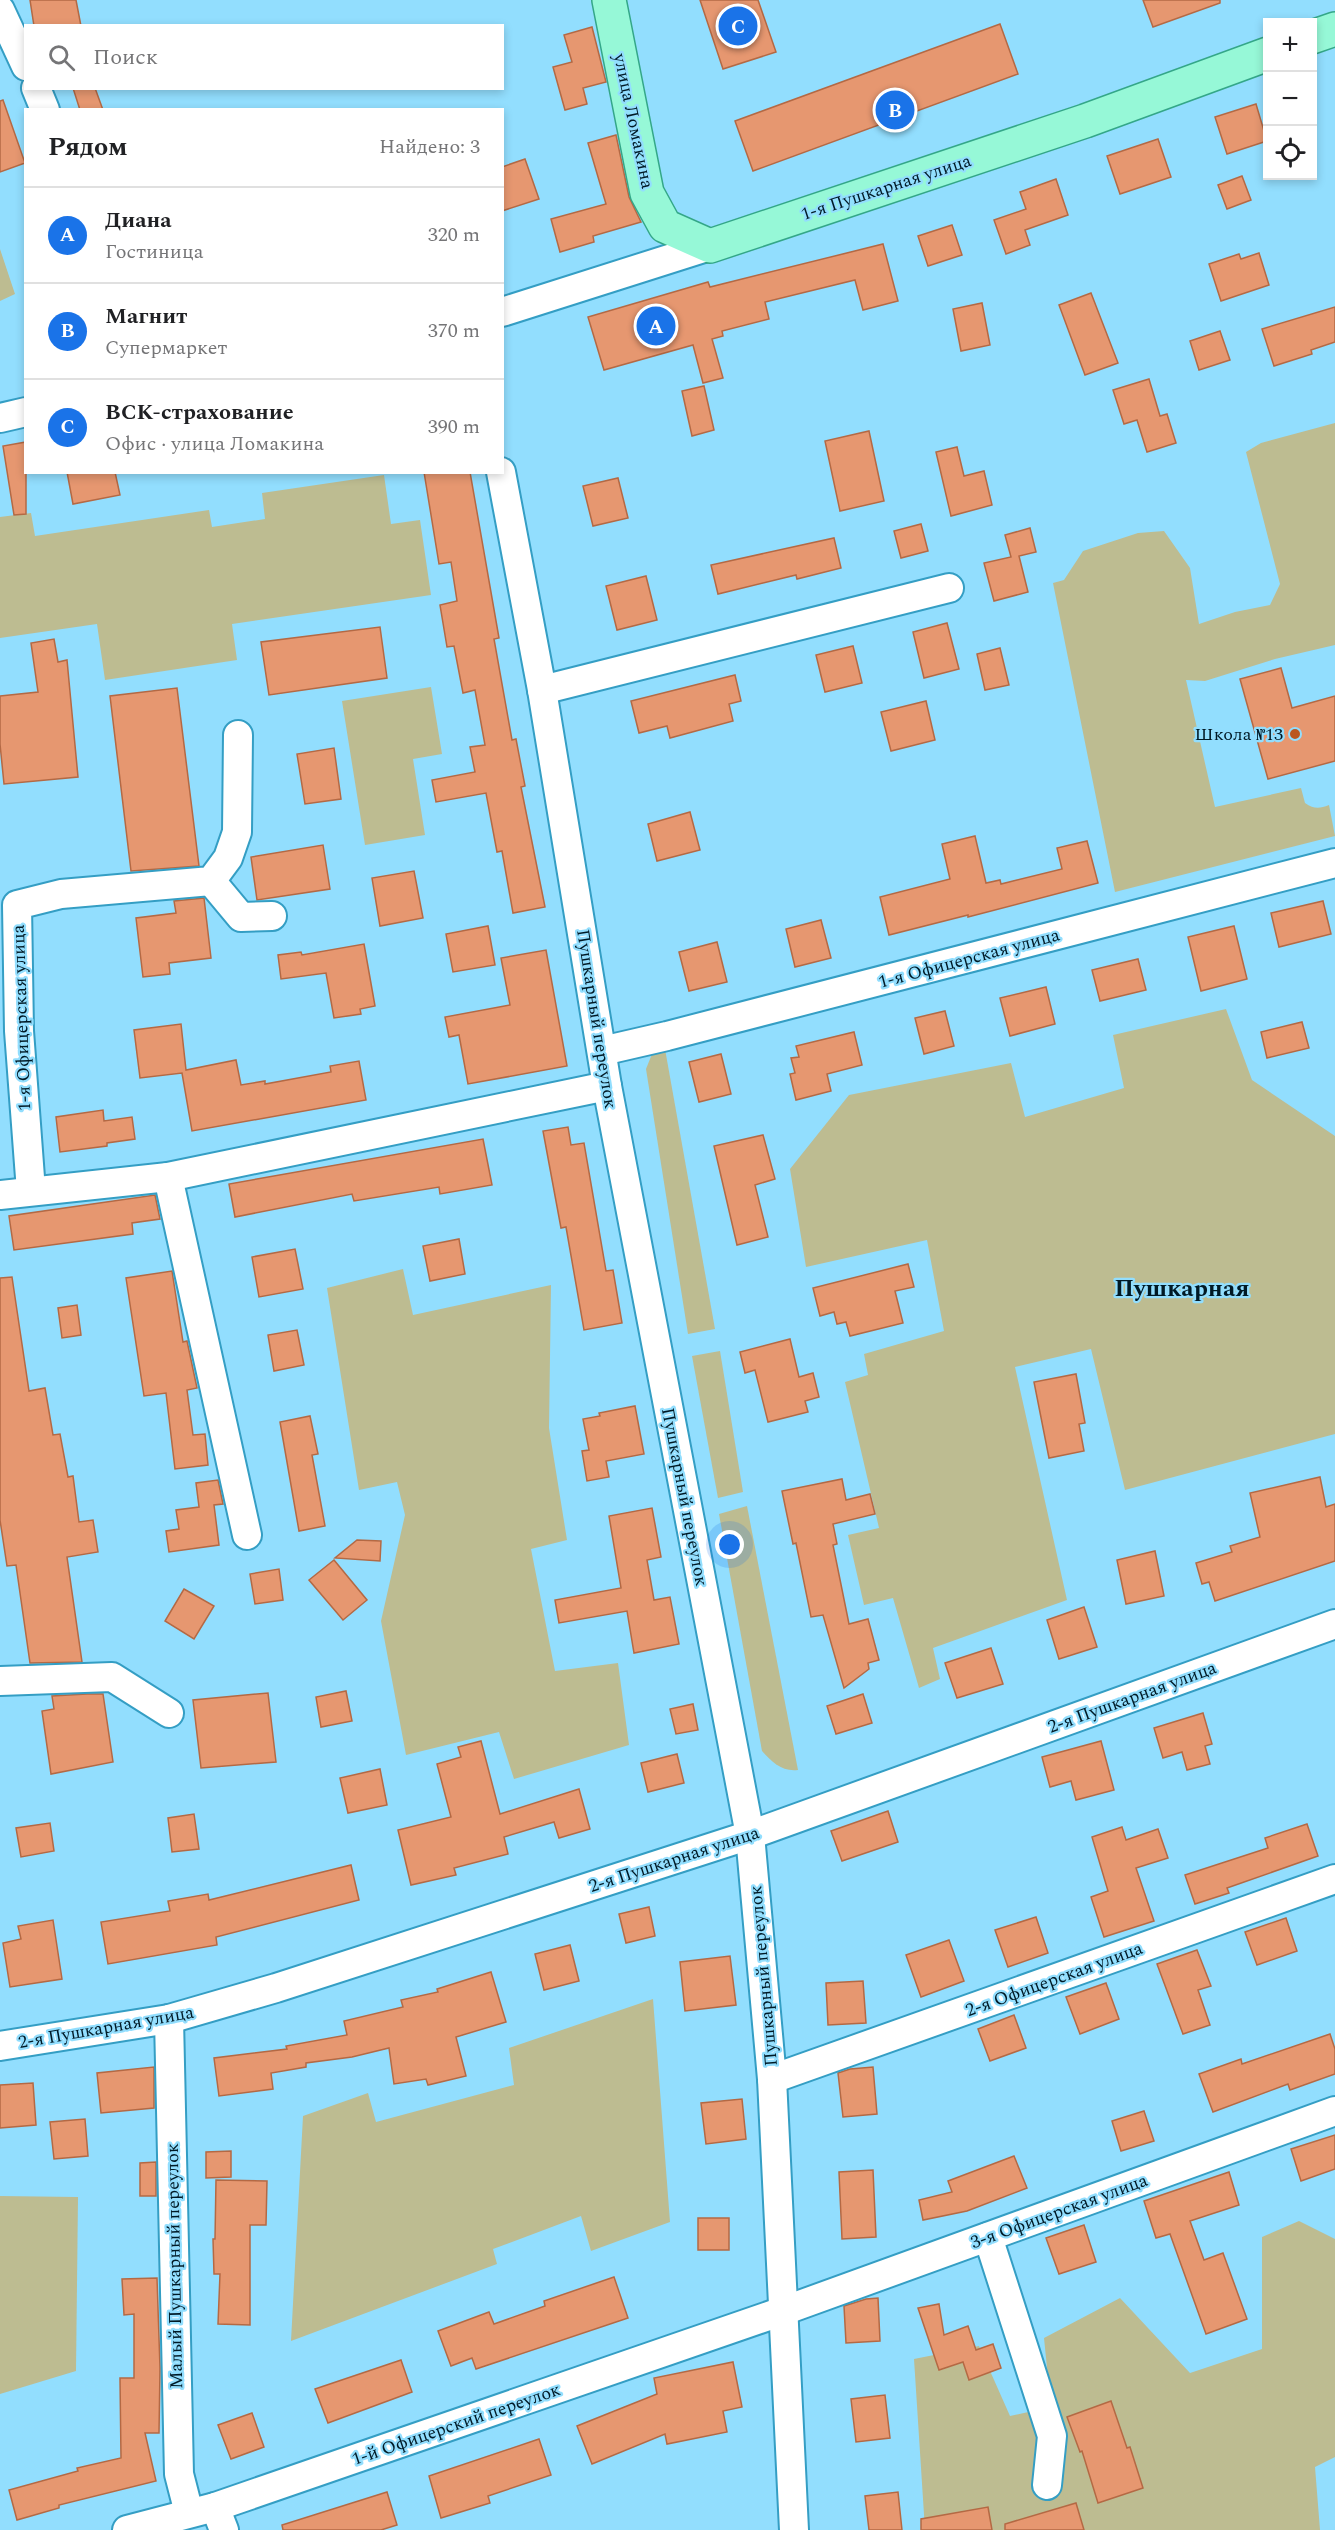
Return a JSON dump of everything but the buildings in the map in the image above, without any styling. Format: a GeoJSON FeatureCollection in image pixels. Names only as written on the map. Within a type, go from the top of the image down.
{"type":"FeatureCollection","features":[{"type":"Feature","properties":{"kind":"main road","name":"улица Ломакина"},"geometry":{"type":"LineString","coordinates":[[609,0],[647,193],[665,226],[710,246]]}},
{"type":"Feature","properties":{"kind":"main road"},"geometry":{"type":"LineString","coordinates":[[1317,35],[1335,29]]}},
{"type":"Feature","properties":{"kind":"main road","name":"1-я Пушкарная улица"},"geometry":{"type":"LineString","coordinates":[[710,246],[1085,121],[1263,56]]}},
{"type":"Feature","properties":{"kind":"street"},"geometry":{"type":"LineString","coordinates":[[0,10],[24,62]]}},
{"type":"Feature","properties":{"kind":"street"},"geometry":{"type":"LineString","coordinates":[[37,90],[44,108]]}},
{"type":"Feature","properties":{"kind":"street","name":"1-я Пушкарная улица"},"geometry":{"type":"LineString","coordinates":[[504,311],[710,246]]}},
{"type":"Feature","properties":{"kind":"street"},"geometry":{"type":"LineString","coordinates":[[0,418],[24,412]]}},
{"type":"Feature","properties":{"kind":"street","name":"Пушкарный переулок"},"geometry":{"type":"LineString","coordinates":[[501,474],[542,690],[607,1086],[750,1835],[772,2079],[794,2530]]}},
{"type":"Feature","properties":{"kind":"street"},"geometry":{"type":"LineString","coordinates":[[542,690],[949,588]]}},
{"type":"Feature","properties":{"kind":"street"},"geometry":{"type":"LineString","coordinates":[[238,735],[237,832],[228,858],[211,881],[241,917],[272,916]]}},
{"type":"Feature","properties":{"kind":"street","name":"1-я Офицерская улица"},"geometry":{"type":"LineString","coordinates":[[602,1050],[668,1036],[1335,863]]}},
{"type":"Feature","properties":{"kind":"street","name":"1-я Офицерская улица"},"geometry":{"type":"LineString","coordinates":[[30,1191],[19,1031],[17,905],[61,894],[211,881]]}},
{"type":"Feature","properties":{"kind":"street"},"geometry":{"type":"LineString","coordinates":[[0,1195],[168,1177],[607,1086]]}},
{"type":"Feature","properties":{"kind":"street"},"geometry":{"type":"LineString","coordinates":[[168,1177],[247,1535]]}},
{"type":"Feature","properties":{"kind":"street","name":"2-я Пушкарная улица"},"geometry":{"type":"LineString","coordinates":[[0,2046],[169,2019],[287,1984],[750,1835],[1335,1623]]}},
{"type":"Feature","properties":{"kind":"street"},"geometry":{"type":"LineString","coordinates":[[0,1681],[112,1677],[169,1713]]}},
{"type":"Feature","properties":{"kind":"street","name":"2-я Офицерская улица"},"geometry":{"type":"LineString","coordinates":[[772,2079],[1335,1879]]}},
{"type":"Feature","properties":{"kind":"street","name":"Малый Пушкарный переулок"},"geometry":{"type":"LineString","coordinates":[[169,2019],[179,2474],[209,2516]]}},
{"type":"Feature","properties":{"kind":"street","name":"3-я Офицерская улица"},"geometry":{"type":"LineString","coordinates":[[783,2311],[1335,2111]]}},
{"type":"Feature","properties":{"kind":"street"},"geometry":{"type":"LineString","coordinates":[[988,2237],[1052,2436],[1047,2485]]}},
{"type":"Feature","properties":{"kind":"street","name":"1-й Офицерский переулок"},"geometry":{"type":"LineString","coordinates":[[127,2530],[209,2516],[783,2311]]}},
{"type":"Feature","properties":{"kind":"shaded area"},"geometry":{"type":"Polygon","coordinates":[[[0,249],[15,294],[0,301],[0,249]]]}},
{"type":"Feature","properties":{"kind":"shaded area"},"geometry":{"type":"Polygon","coordinates":[[[1335,423],[1335,645],[1275,659],[1205,681],[1186,680],[1215,807],[1301,788],[1305,803],[1308,805],[1317,808],[1329,805],[1335,836],[1115,892],[1053,583],[1064,580],[1083,551],[1138,533],[1164,531],[1190,568],[1199,624],[1235,612],[1270,605],[1280,584],[1246,452],[1261,443],[1335,423]]]}},
{"type":"Feature","properties":{"kind":"shaded area"},"geometry":{"type":"Polygon","coordinates":[[[384,475],[391,524],[420,520],[431,595],[232,624],[237,660],[105,680],[97,624],[0,638],[0,517],[31,513],[35,536],[209,510],[212,527],[265,519],[262,493],[384,475]]]}},
{"type":"Feature","properties":{"kind":"shaded area"},"geometry":{"type":"Polygon","coordinates":[[[431,687],[442,754],[413,759],[425,835],[365,845],[342,701],[431,687]]]}},
{"type":"Feature","properties":{"kind":"shaded area"},"geometry":{"type":"Polygon","coordinates":[[[1226,1009],[1252,1080],[1335,1136],[1335,1434],[1125,1490],[1091,1349],[1015,1367],[1067,1600],[933,1648],[940,1679],[919,1688],[893,1598],[864,1605],[848,1535],[879,1528],[845,1382],[868,1375],[864,1354],[944,1331],[927,1240],[806,1267],[790,1169],[849,1095],[1011,1063],[1025,1117],[1124,1088],[1113,1035],[1226,1009]]]}},
{"type":"Feature","properties":{"kind":"shaded area"},"geometry":{"type":"Polygon","coordinates":[[[665,1049],[715,1329],[688,1334],[646,1069],[652,1054],[665,1049]]]}},
{"type":"Feature","properties":{"kind":"shaded area"},"geometry":{"type":"Polygon","coordinates":[[[403,1269],[413,1315],[551,1285],[549,1428],[567,1540],[531,1549],[555,1671],[618,1663],[629,1745],[514,1779],[499,1732],[406,1755],[381,1621],[405,1515],[397,1482],[359,1490],[327,1288],[403,1269]]]}},
{"type":"Feature","properties":{"kind":"shaded area"},"geometry":{"type":"Polygon","coordinates":[[[720,1351],[743,1492],[718,1498],[692,1356],[720,1351]]]}},
{"type":"Feature","properties":{"kind":"shaded area"},"geometry":{"type":"Polygon","coordinates":[[[747,1506],[798,1770],[782,1768],[762,1751],[719,1514],[747,1506]]]}},
{"type":"Feature","properties":{"kind":"shaded area"},"geometry":{"type":"Polygon","coordinates":[[[653,1999],[670,2222],[591,2251],[581,2216],[493,2249],[497,2264],[291,2341],[303,2116],[368,2093],[376,2122],[514,2085],[509,2048],[653,1999]]]}},
{"type":"Feature","properties":{"kind":"shaded area"},"geometry":{"type":"Polygon","coordinates":[[[0,2196],[78,2197],[76,2371],[0,2394],[0,2196]]]}},
{"type":"Feature","properties":{"kind":"shaded area"},"geometry":{"type":"Polygon","coordinates":[[[1299,2221],[1335,2239],[1335,2457],[1315,2467],[1320,2530],[925,2530],[914,2359],[979,2346],[1010,2416],[1051,2407],[1044,2338],[1120,2298],[1190,2373],[1262,2349],[1262,2237],[1299,2221]]]}},
{"type":"Feature","properties":{"kind":"place","name":"ВСК-страхование"},"geometry":{"type":"Point","coordinates":[738,26]}},
{"type":"Feature","properties":{"kind":"place","name":"Магнит"},"geometry":{"type":"Point","coordinates":[895,110]}},
{"type":"Feature","properties":{"kind":"place","name":"Диана"},"geometry":{"type":"Point","coordinates":[656,326]}},
{"type":"Feature","properties":{"kind":"place","name":"Школа №13"},"geometry":{"type":"Point","coordinates":[1295,734]}},
{"type":"Feature","properties":{"kind":"district","name":"Пушкарная"},"geometry":{"type":"Point","coordinates":[1182,1288]}}]}
